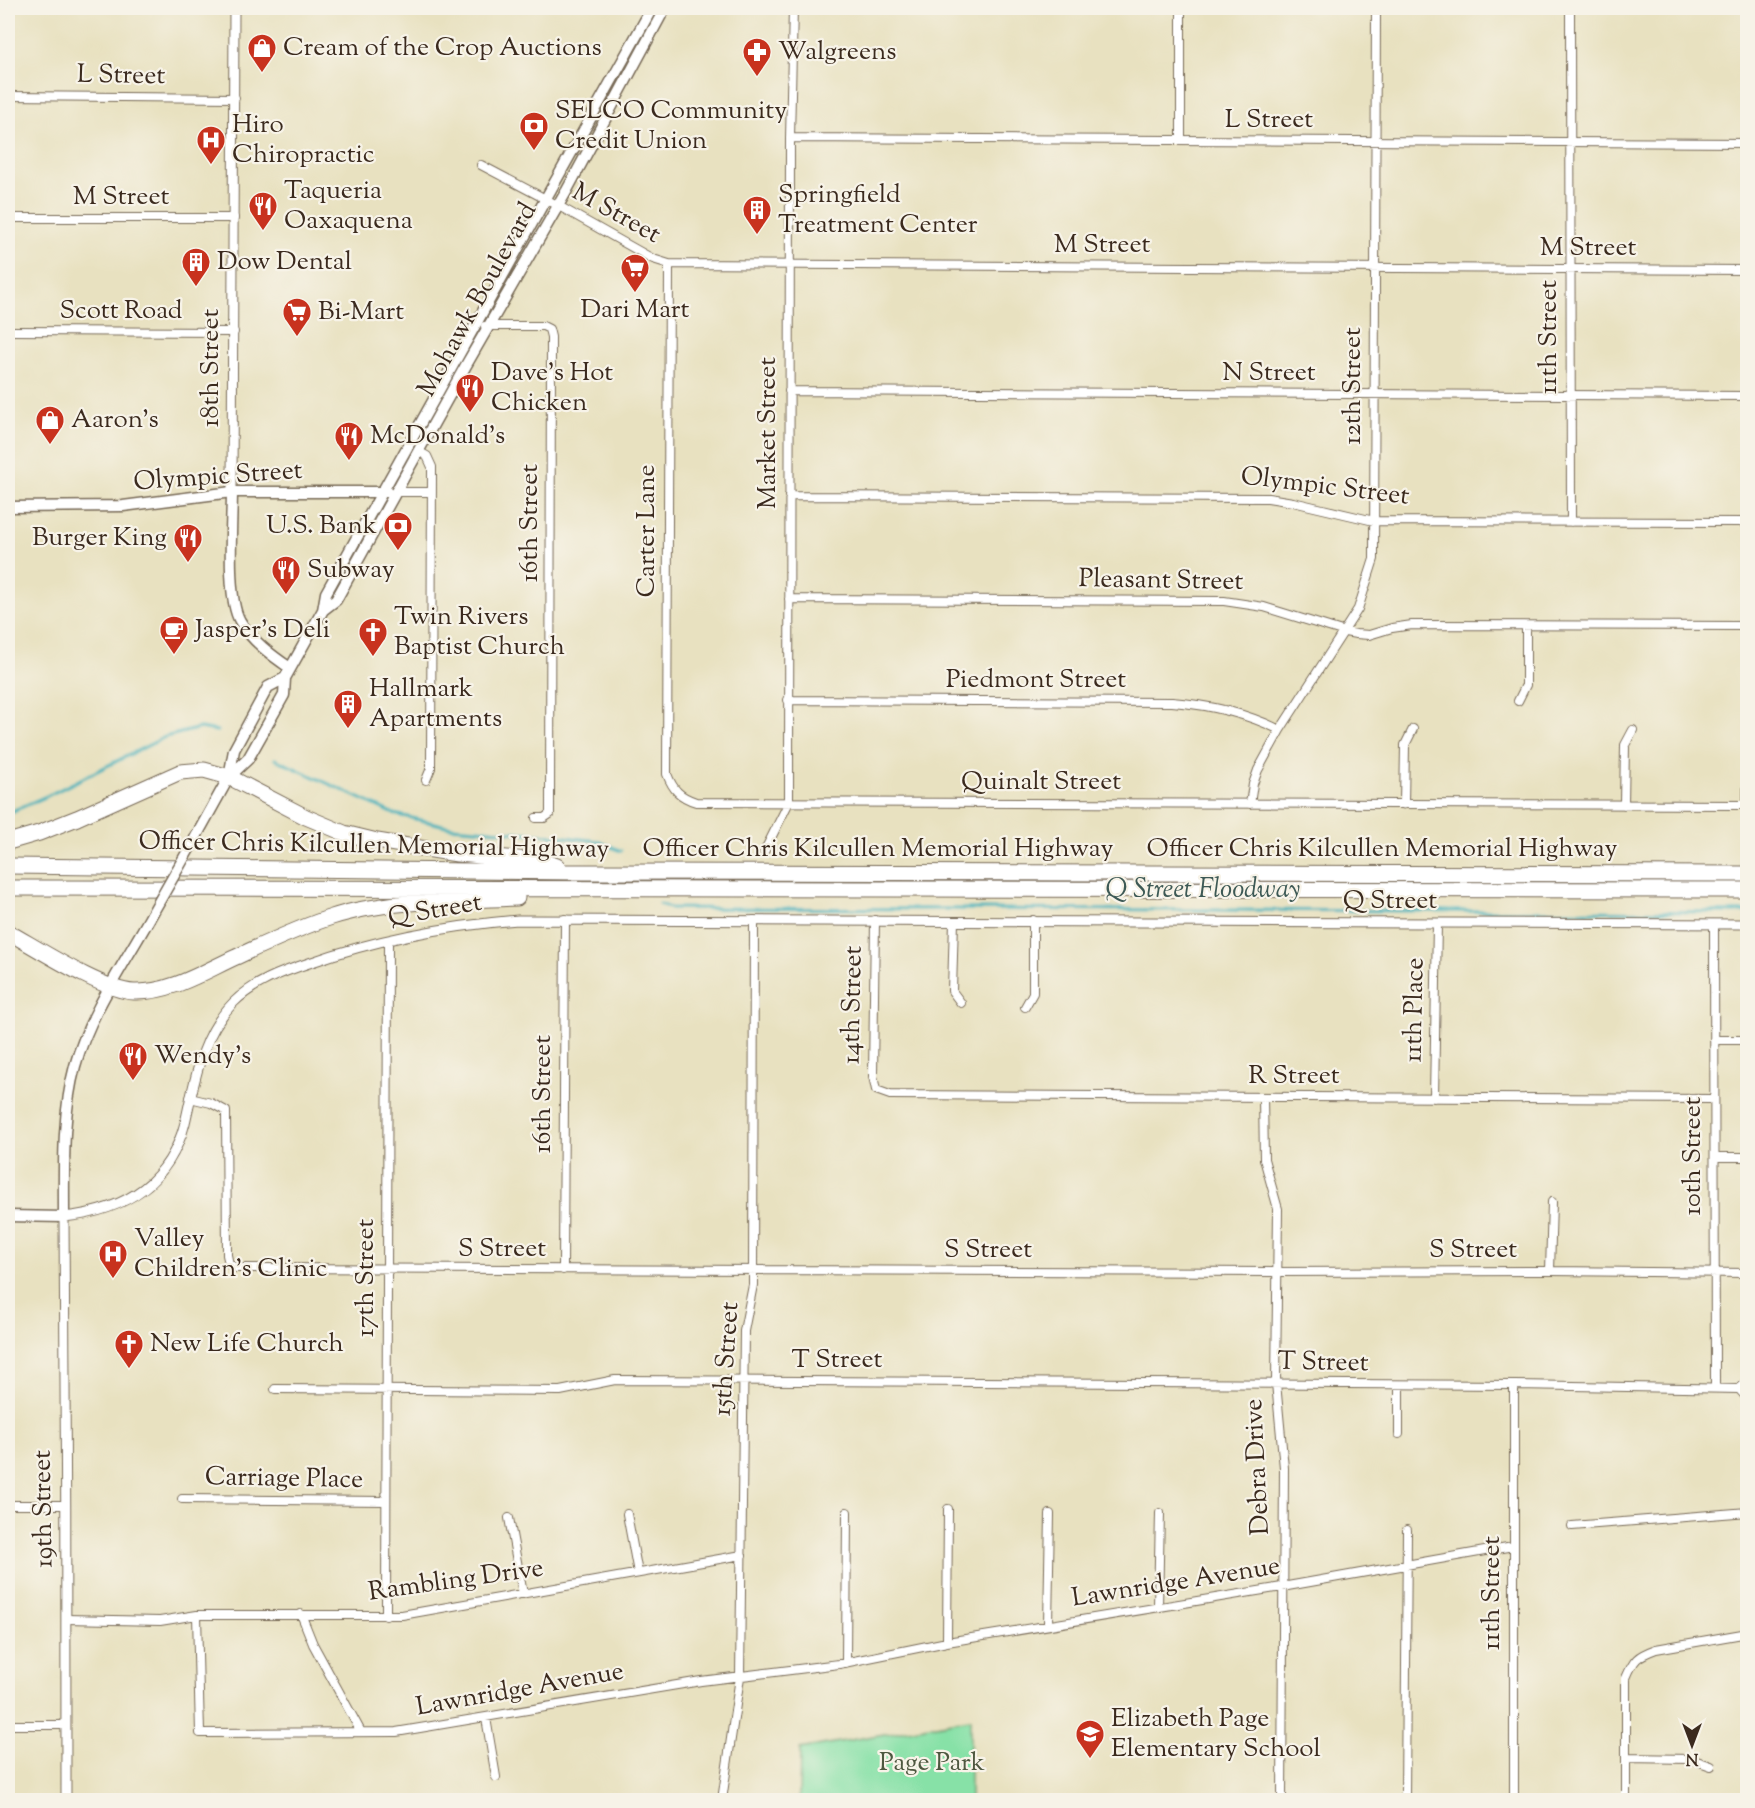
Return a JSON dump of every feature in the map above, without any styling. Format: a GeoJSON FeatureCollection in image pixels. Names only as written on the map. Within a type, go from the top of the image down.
{"type":"FeatureCollection","features":[{"type":"Feature","properties":{"kind":"highway"},"geometry":{"type":"LineString","coordinates":[[8,842],[68,822],[180,772],[204,770],[229,777],[306,817],[344,833],[377,841],[457,854],[543,861],[574,872]]}},
{"type":"Feature","properties":{"kind":"highway","name":"Officer Chris Kilcullen Memorial Highway"},"geometry":{"type":"LineString","coordinates":[[8,866],[574,872],[1748,874]]}},
{"type":"Feature","properties":{"kind":"highway","name":"Officer Chris Kilcullen Memorial Highway"},"geometry":{"type":"LineString","coordinates":[[8,888],[1748,890]]}},
{"type":"Feature","properties":{"kind":"highway"},"geometry":{"type":"LineString","coordinates":[[8,932],[111,988],[132,992],[156,991],[187,981],[237,957],[333,917],[375,908],[423,903],[537,897],[560,888]]}},
{"type":"Feature","properties":{"kind":"main road","name":"Mohawk Boulevard"},"geometry":{"type":"LineString","coordinates":[[64,1216],[69,1092],[76,1063],[98,1010],[229,777],[248,759],[284,694],[288,673],[323,610],[326,593],[652,8]]}},
{"type":"Feature","properties":{"kind":"main road","name":"Mohawk Boulevard"},"geometry":{"type":"LineString","coordinates":[[323,610],[336,600],[665,8]]}},
{"type":"Feature","properties":{"kind":"main road","name":"Olympic Street"},"geometry":{"type":"LineString","coordinates":[[8,507],[123,506],[232,492],[395,492]]}},
{"type":"Feature","properties":{"kind":"main road","name":"18th Street"},"geometry":{"type":"LineString","coordinates":[[232,492],[232,590],[239,619],[254,640],[288,673]]}},
{"type":"Feature","properties":{"kind":"main road","name":"Mohawk Boulevard"},"geometry":{"type":"LineString","coordinates":[[229,777],[234,750],[268,687],[288,673]]}},
{"type":"Feature","properties":{"kind":"main road"},"geometry":{"type":"LineString","coordinates":[[8,1216],[64,1216]]}},
{"type":"Feature","properties":{"kind":"street","name":"18th Street"},"geometry":{"type":"LineString","coordinates":[[232,492],[234,8]]}},
{"type":"Feature","properties":{"kind":"street","name":"Market Street"},"geometry":{"type":"LineString","coordinates":[[764,852],[789,802],[790,138],[793,8]]}},
{"type":"Feature","properties":{"kind":"street"},"geometry":{"type":"LineString","coordinates":[[1181,8],[1181,140]]}},
{"type":"Feature","properties":{"kind":"street","name":"12th Street"},"geometry":{"type":"LineString","coordinates":[[1250,804],[1258,770],[1280,730],[1358,609],[1374,559],[1376,8]]}},
{"type":"Feature","properties":{"kind":"street","name":"11th Street"},"geometry":{"type":"LineString","coordinates":[[1570,8],[1571,522]]}},
{"type":"Feature","properties":{"kind":"street","name":"L Street"},"geometry":{"type":"LineString","coordinates":[[8,96],[235,98]]}},
{"type":"Feature","properties":{"kind":"street","name":"L Street"},"geometry":{"type":"LineString","coordinates":[[790,138],[1748,143]]}},
{"type":"Feature","properties":{"kind":"street","name":"M Street"},"geometry":{"type":"LineString","coordinates":[[481,165],[653,259],[669,264],[1748,270]]}},
{"type":"Feature","properties":{"kind":"street","name":"M Street"},"geometry":{"type":"LineString","coordinates":[[8,218],[234,218]]}},
{"type":"Feature","properties":{"kind":"street","name":"Carter Lane"},"geometry":{"type":"LineString","coordinates":[[669,264],[667,774],[672,786],[679,794]]}},
{"type":"Feature","properties":{"kind":"street","name":"16th Street"},"geometry":{"type":"LineString","coordinates":[[475,326],[543,326],[549,329],[551,337],[550,814],[544,818],[536,818]]}},
{"type":"Feature","properties":{"kind":"street","name":"Scott Road"},"geometry":{"type":"LineString","coordinates":[[8,331],[234,332]]}},
{"type":"Feature","properties":{"kind":"street","name":"N Street"},"geometry":{"type":"LineString","coordinates":[[789,391],[1748,396]]}},
{"type":"Feature","properties":{"kind":"street"},"geometry":{"type":"LineString","coordinates":[[418,451],[427,456],[430,463],[432,492],[431,768],[426,780]]}},
{"type":"Feature","properties":{"kind":"street","name":"Olympic Street"},"geometry":{"type":"LineString","coordinates":[[395,492],[432,492]]}},
{"type":"Feature","properties":{"kind":"street","name":"Olympic Street"},"geometry":{"type":"LineString","coordinates":[[789,496],[1269,498],[1374,521],[1748,522]]}},
{"type":"Feature","properties":{"kind":"street","name":"Pleasant Street"},"geometry":{"type":"LineString","coordinates":[[789,598],[1245,602],[1345,632],[1369,635],[1412,625],[1748,627]]}},
{"type":"Feature","properties":{"kind":"street"},"geometry":{"type":"LineString","coordinates":[[1518,701],[1526,685],[1526,626]]}},
{"type":"Feature","properties":{"kind":"street"},"geometry":{"type":"LineString","coordinates":[[1747,805],[1748,688]]}},
{"type":"Feature","properties":{"kind":"street","name":"Piedmont Street"},"geometry":{"type":"LineString","coordinates":[[788,700],[1172,702],[1205,705],[1234,712],[1280,730]]}},
{"type":"Feature","properties":{"kind":"street"},"geometry":{"type":"LineString","coordinates":[[1404,804],[1405,745],[1413,729]]}},
{"type":"Feature","properties":{"kind":"street"},"geometry":{"type":"LineString","coordinates":[[1624,805],[1625,745],[1633,730]]}},
{"type":"Feature","properties":{"kind":"street","name":"Quinalt Street"},"geometry":{"type":"LineString","coordinates":[[679,794],[696,802],[1747,805]]}},
{"type":"Feature","properties":{"kind":"street","name":"16th Street"},"geometry":{"type":"LineString","coordinates":[[563,1270],[565,919]]}},
{"type":"Feature","properties":{"kind":"street","name":"Q Street"},"geometry":{"type":"LineString","coordinates":[[64,1216],[88,1214],[126,1201],[148,1185],[165,1165],[176,1147],[184,1126],[202,1053],[209,1035],[234,1002],[255,985],[327,956],[427,931],[478,924],[565,919],[1748,924]]}},
{"type":"Feature","properties":{"kind":"street","name":"15th Street"},"geometry":{"type":"LineString","coordinates":[[722,1800],[740,1677],[744,1331],[753,1285],[754,920]]}},
{"type":"Feature","properties":{"kind":"street","name":"14th Street"},"geometry":{"type":"LineString","coordinates":[[875,920],[873,1076],[876,1090]]}},
{"type":"Feature","properties":{"kind":"street"},"geometry":{"type":"LineString","coordinates":[[1025,1007],[1033,993],[1033,920]]}},
{"type":"Feature","properties":{"kind":"street"},"geometry":{"type":"LineString","coordinates":[[954,921],[952,991],[960,1003]]}},
{"type":"Feature","properties":{"kind":"street","name":"11th Place"},"geometry":{"type":"LineString","coordinates":[[1434,1098],[1437,923]]}},
{"type":"Feature","properties":{"kind":"street","name":"10th Street"},"geometry":{"type":"LineString","coordinates":[[1714,924],[1715,1388]]}},
{"type":"Feature","properties":{"kind":"street","name":"17th Street"},"geometry":{"type":"LineString","coordinates":[[386,1617],[388,940]]}},
{"type":"Feature","properties":{"kind":"street"},"geometry":{"type":"LineString","coordinates":[[1714,1040],[1748,1040]]}},
{"type":"Feature","properties":{"kind":"street","name":"R Street"},"geometry":{"type":"LineString","coordinates":[[876,1090],[890,1095],[1713,1100]]}},
{"type":"Feature","properties":{"kind":"street","name":"Debra Drive"},"geometry":{"type":"LineString","coordinates":[[1263,1096],[1264,1159],[1278,1209],[1276,1383],[1284,1468],[1282,1800]]}},
{"type":"Feature","properties":{"kind":"street","name":"S Street"},"geometry":{"type":"LineString","coordinates":[[190,1098],[211,1103],[226,1112],[226,1230],[229,1263],[236,1268],[753,1271],[1550,1271],[1748,1274]]}},
{"type":"Feature","properties":{"kind":"street"},"geometry":{"type":"LineString","coordinates":[[1715,1157],[1748,1157]]}},
{"type":"Feature","properties":{"kind":"street"},"geometry":{"type":"LineString","coordinates":[[1550,1271],[1552,1202]]}},
{"type":"Feature","properties":{"kind":"street","name":"19th Street"},"geometry":{"type":"LineString","coordinates":[[64,1216],[66,1800]]}},
{"type":"Feature","properties":{"kind":"street","name":"T Street"},"geometry":{"type":"LineString","coordinates":[[275,1389],[560,1391],[615,1380],[1276,1383],[1739,1389]]}},
{"type":"Feature","properties":{"kind":"street"},"geometry":{"type":"LineString","coordinates":[[1748,1382],[1739,1389],[1748,1399]]}},
{"type":"Feature","properties":{"kind":"street","name":"T Street"},"geometry":{"type":"LineString","coordinates":[[1399,1385],[1399,1434]]}},
{"type":"Feature","properties":{"kind":"street","name":"11th Street"},"geometry":{"type":"LineString","coordinates":[[1514,1385],[1514,1800]]}},
{"type":"Feature","properties":{"kind":"street","name":"Carriage Place"},"geometry":{"type":"LineString","coordinates":[[182,1498],[386,1501]]}},
{"type":"Feature","properties":{"kind":"street"},"geometry":{"type":"LineString","coordinates":[[8,1505],[66,1505]]}},
{"type":"Feature","properties":{"kind":"street"},"geometry":{"type":"LineString","coordinates":[[947,1642],[948,1509]]}},
{"type":"Feature","properties":{"kind":"street"},"geometry":{"type":"LineString","coordinates":[[846,1663],[847,1512]]}},
{"type":"Feature","properties":{"kind":"street"},"geometry":{"type":"LineString","coordinates":[[1572,1526],[1748,1512]]}},
{"type":"Feature","properties":{"kind":"street"},"geometry":{"type":"LineString","coordinates":[[1158,1607],[1160,1513]]}},
{"type":"Feature","properties":{"kind":"street"},"geometry":{"type":"LineString","coordinates":[[627,1514],[638,1573]]}},
{"type":"Feature","properties":{"kind":"street"},"geometry":{"type":"LineString","coordinates":[[1048,1625],[1050,1514]]}},
{"type":"Feature","properties":{"kind":"street"},"geometry":{"type":"LineString","coordinates":[[509,1518],[523,1594]]}},
{"type":"Feature","properties":{"kind":"street"},"geometry":{"type":"LineString","coordinates":[[1405,1800],[1407,1530]]}},
{"type":"Feature","properties":{"kind":"street","name":"Lawnridge Avenue"},"geometry":{"type":"LineString","coordinates":[[197,1615],[200,1732],[396,1732],[701,1681],[846,1663],[947,1642],[1514,1546]]}},
{"type":"Feature","properties":{"kind":"street","name":"Rambling Drive"},"geometry":{"type":"LineString","coordinates":[[66,1619],[160,1621],[197,1615],[301,1614],[386,1617],[742,1555]]}},
{"type":"Feature","properties":{"kind":"street"},"geometry":{"type":"LineString","coordinates":[[301,1614],[313,1644],[361,1732]]}},
{"type":"Feature","properties":{"kind":"street"},"geometry":{"type":"LineString","coordinates":[[1626,1800],[1626,1678],[1632,1662],[1641,1655],[1656,1649],[1748,1633]]}},
{"type":"Feature","properties":{"kind":"street"},"geometry":{"type":"LineString","coordinates":[[486,1718],[496,1777]]}},
{"type":"Feature","properties":{"kind":"street"},"geometry":{"type":"LineString","coordinates":[[8,1725],[66,1725]]}},
{"type":"Feature","properties":{"kind":"street"},"geometry":{"type":"LineString","coordinates":[[1626,1758],[1691,1759],[1711,1767]]}},
{"type":"Feature","properties":{"kind":"green space","name":"Page Park"},"geometry":{"type":"Polygon","coordinates":[[[970,1719],[970,1800],[799,1800],[800,1749],[970,1719]]]}},
{"type":"Feature","properties":{"kind":"waterway","name":"Q Street Floodway"},"geometry":{"type":"LineString","coordinates":[[8,813],[165,737],[200,728],[217,731]]}},
{"type":"Feature","properties":{"kind":"waterway","name":"Q Street Floodway"},"geometry":{"type":"LineString","coordinates":[[275,759],[394,814],[451,827],[598,841],[621,851]]}},
{"type":"Feature","properties":{"kind":"waterway","name":"Q Street Floodway"},"geometry":{"type":"LineString","coordinates":[[660,904],[669,908],[1748,912]]}},
{"type":"Feature","properties":{"kind":"place","name":"Cream of the Crop Auctions"},"geometry":{"type":"Point","coordinates":[262,74]}},
{"type":"Feature","properties":{"kind":"place","name":"Walgreens"},"geometry":{"type":"Point","coordinates":[757,78]}},
{"type":"Feature","properties":{"kind":"place","name":"SELCO Community Credit Union"},"geometry":{"type":"Point","coordinates":[534,152]}},
{"type":"Feature","properties":{"kind":"place","name":"Hiro Chiropractic"},"geometry":{"type":"Point","coordinates":[211,166]}},
{"type":"Feature","properties":{"kind":"place","name":"Taqueria Oaxaquena"},"geometry":{"type":"Point","coordinates":[263,232]}},
{"type":"Feature","properties":{"kind":"place","name":"Springfield Treatment Center"},"geometry":{"type":"Point","coordinates":[757,236]}},
{"type":"Feature","properties":{"kind":"place","name":"Dow Dental"},"geometry":{"type":"Point","coordinates":[196,288]}},
{"type":"Feature","properties":{"kind":"place","name":"Dari Mart"},"geometry":{"type":"Point","coordinates":[635,294]}},
{"type":"Feature","properties":{"kind":"place","name":"Bi-Mart"},"geometry":{"type":"Point","coordinates":[297,338]}},
{"type":"Feature","properties":{"kind":"place","name":"Dave's Hot Chicken"},"geometry":{"type":"Point","coordinates":[470,414]}},
{"type":"Feature","properties":{"kind":"place","name":"Aaron's"},"geometry":{"type":"Point","coordinates":[50,446]}},
{"type":"Feature","properties":{"kind":"place","name":"McDonald's"},"geometry":{"type":"Point","coordinates":[349,462]}},
{"type":"Feature","properties":{"kind":"place","name":"U.S. Bank"},"geometry":{"type":"Point","coordinates":[398,552]}},
{"type":"Feature","properties":{"kind":"place","name":"Burger King"},"geometry":{"type":"Point","coordinates":[188,564]}},
{"type":"Feature","properties":{"kind":"place","name":"Subway"},"geometry":{"type":"Point","coordinates":[286,596]}},
{"type":"Feature","properties":{"kind":"place","name":"Jasper’s Deli"},"geometry":{"type":"Point","coordinates":[174,656]}},
{"type":"Feature","properties":{"kind":"place","name":"Twin Rivers Baptist Church"},"geometry":{"type":"Point","coordinates":[373,658]}},
{"type":"Feature","properties":{"kind":"place","name":"Hallmark Apartments"},"geometry":{"type":"Point","coordinates":[348,730]}},
{"type":"Feature","properties":{"kind":"place","name":"Wendy's"},"geometry":{"type":"Point","coordinates":[133,1082]}},
{"type":"Feature","properties":{"kind":"place","name":"Valley Children’s Clinic"},"geometry":{"type":"Point","coordinates":[113,1280]}},
{"type":"Feature","properties":{"kind":"place","name":"New Life Church"},"geometry":{"type":"Point","coordinates":[129,1370]}},
{"type":"Feature","properties":{"kind":"place","name":"Elizabeth Page Elementary School"},"geometry":{"type":"Point","coordinates":[1090,1760]}}]}
